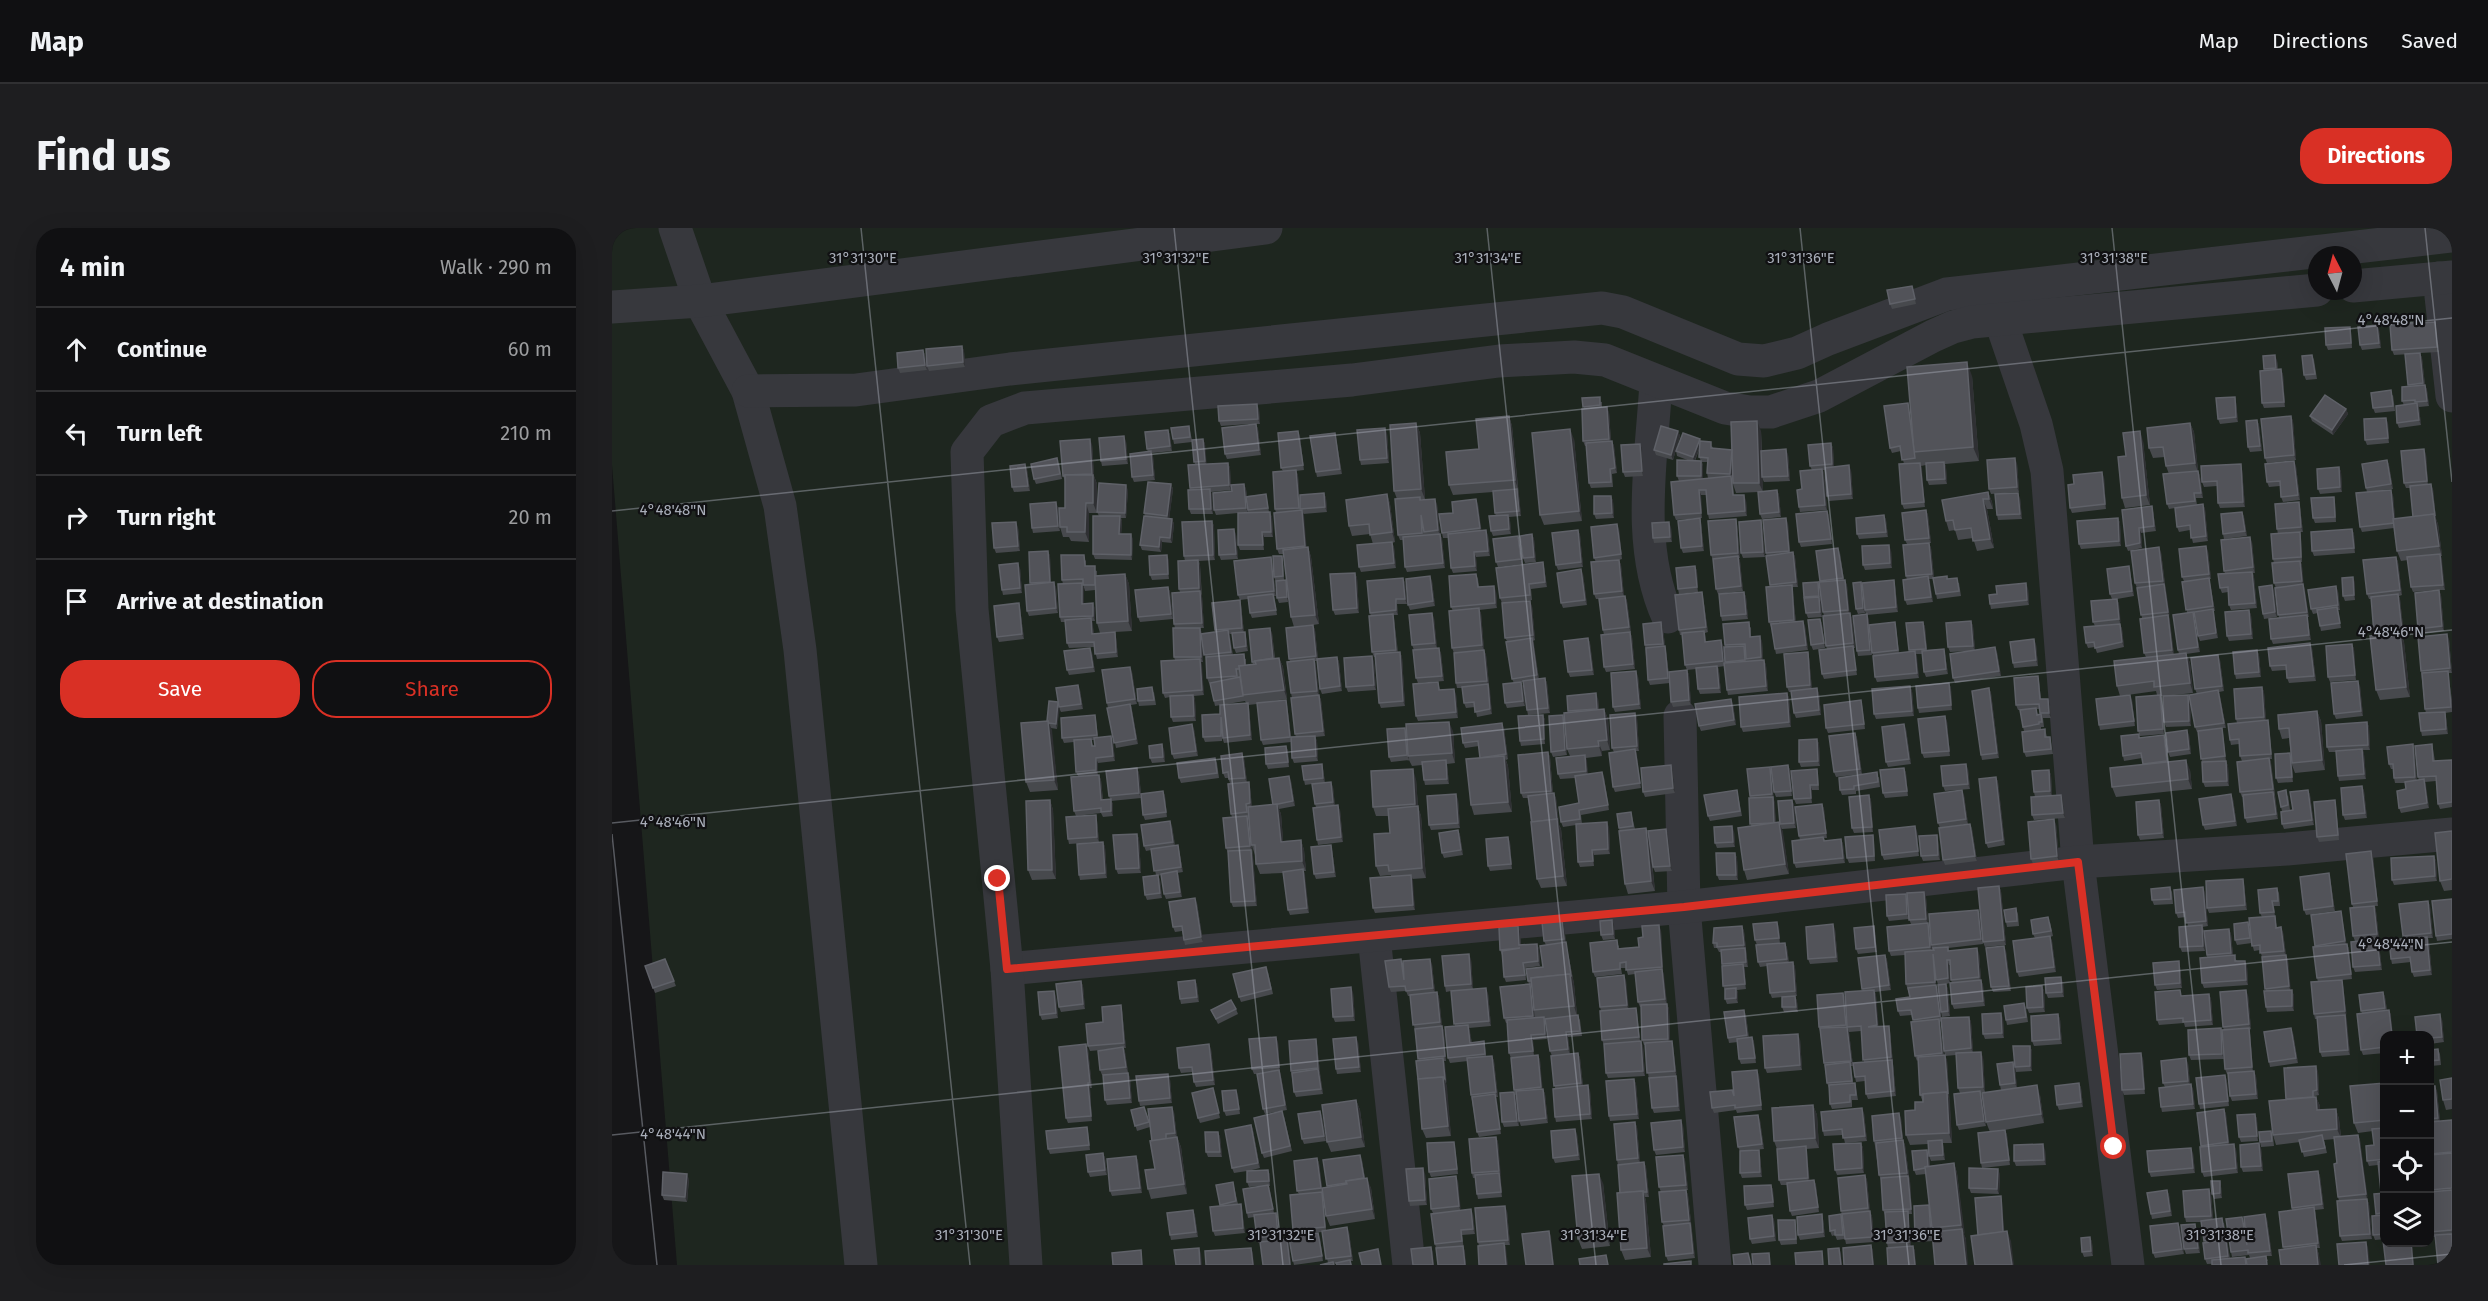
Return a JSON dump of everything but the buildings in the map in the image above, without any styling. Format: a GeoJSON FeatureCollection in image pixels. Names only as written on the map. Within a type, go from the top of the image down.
{"type":"FeatureCollection","features":[{"type":"Feature","properties":{"kind":"street"},"geometry":{"type":"LineString","coordinates":[[675,228],[700,301],[748,391],[780,506],[800,650],[861,1265]]}},
{"type":"Feature","properties":{"kind":"street"},"geometry":{"type":"LineString","coordinates":[[612,307],[700,301],[1266,228]]}},
{"type":"Feature","properties":{"kind":"street"},"geometry":{"type":"LineString","coordinates":[[748,391],[856,390],[1011,369],[1602,308],[1623,312],[1738,359],[1764,361],[1797,353],[1947,294],[2452,236]]}},
{"type":"Feature","properties":{"kind":"street"},"geometry":{"type":"LineString","coordinates":[[2362,285],[2446,278],[2452,396]]}},
{"type":"Feature","properties":{"kind":"street"},"geometry":{"type":"LineString","coordinates":[[1026,1265],[1007,969],[972,609],[968,531],[967,452],[991,421],[1025,408],[1352,380],[1531,358],[1605,360],[1725,408],[1750,412],[1771,412],[1819,396],[1953,327],[2000,319],[2308,291]]}},
{"type":"Feature","properties":{"kind":"street"},"geometry":{"type":"LineString","coordinates":[[2000,319],[2036,424],[2047,471],[2078,862],[2128,1265]]}},
{"type":"Feature","properties":{"kind":"street"},"geometry":{"type":"LineString","coordinates":[[1656,381],[1648,518],[1653,573],[1659,597],[1668,617]]}},
{"type":"Feature","properties":{"kind":"street"},"geometry":{"type":"LineString","coordinates":[[1680,716],[1684,907],[1715,1265]]}},
{"type":"Feature","properties":{"kind":"street"},"geometry":{"type":"LineString","coordinates":[[1007,969],[1684,907],[2078,862],[2287,849],[2452,834]]}},
{"type":"Feature","properties":{"kind":"street"},"geometry":{"type":"LineString","coordinates":[[1374,936],[1409,1265]]}},
{"type":"Feature","properties":{"kind":"shaded area"},"geometry":{"type":"Polygon","coordinates":[[[612,228],[2452,228],[2452,1265],[677,1265],[612,465],[612,228]]]}},
{"type":"Feature","properties":{"kind":"route"},"geometry":{"type":"LineString","coordinates":[[998,879],[1007,969],[1684,907],[2078,862],[2114,1147]]}}]}
